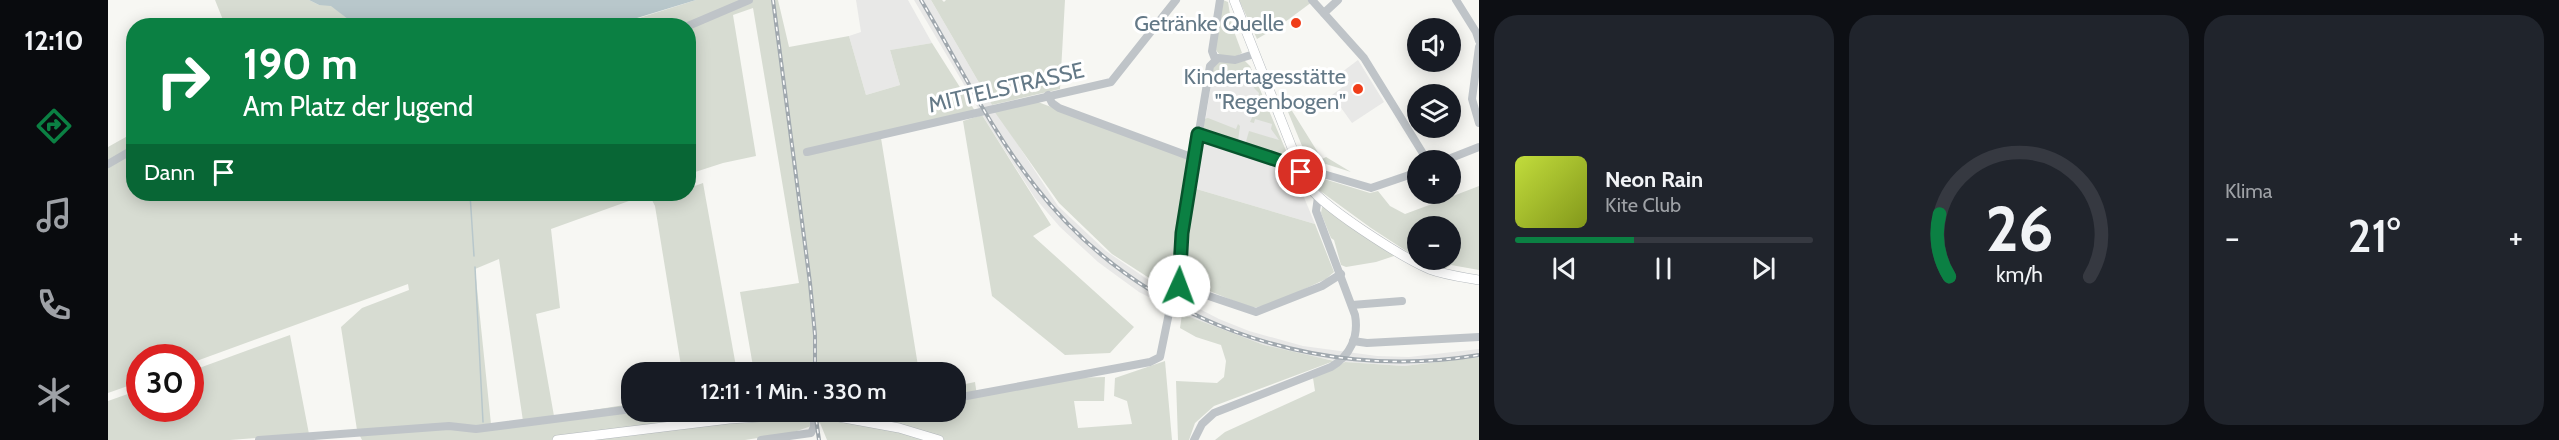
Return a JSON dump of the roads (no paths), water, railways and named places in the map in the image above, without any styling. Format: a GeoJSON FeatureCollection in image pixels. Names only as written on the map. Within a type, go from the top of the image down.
{"type":"FeatureCollection","features":[{"type":"Feature","properties":{"kind":"main road"},"geometry":{"type":"LineString","coordinates":[[1234,0],[1308,186],[1318,197],[1416,262],[1440,272],[1479,280]]}},
{"type":"Feature","properties":{"kind":"main road"},"geometry":{"type":"LineString","coordinates":[[557,440],[729,419],[794,416],[839,417],[899,428],[939,440]]}},
{"type":"Feature","properties":{"kind":"street"},"geometry":{"type":"LineString","coordinates":[[696,23],[749,0]]}},
{"type":"Feature","properties":{"kind":"street","name":"MITTELSTRASSE"},"geometry":{"type":"LineString","coordinates":[[807,152],[1111,82],[1176,0]]}},
{"type":"Feature","properties":{"kind":"street"},"geometry":{"type":"LineString","coordinates":[[1215,59],[1212,51],[1220,0]]}},
{"type":"Feature","properties":{"kind":"street"},"geometry":{"type":"LineString","coordinates":[[1312,0],[1364,58],[1421,150]]}},
{"type":"Feature","properties":{"kind":"street"},"geometry":{"type":"LineString","coordinates":[[1324,13],[1338,0]]}},
{"type":"Feature","properties":{"kind":"street"},"geometry":{"type":"LineString","coordinates":[[1456,0],[1479,41]]}},
{"type":"Feature","properties":{"kind":"street"},"geometry":{"type":"LineString","coordinates":[[1479,46],[1472,99],[1479,123]]}},
{"type":"Feature","properties":{"kind":"street"},"geometry":{"type":"LineString","coordinates":[[1215,59],[1235,60],[1254,54]]}},
{"type":"Feature","properties":{"kind":"street"},"geometry":{"type":"LineString","coordinates":[[966,396],[1150,362],[1160,357],[1169,313],[1179,286],[1181,240],[1194,158],[1209,66],[1215,59]]}},
{"type":"Feature","properties":{"kind":"street"},"geometry":{"type":"LineString","coordinates":[[1048,95],[1052,103],[1059,108],[1194,158]]}},
{"type":"Feature","properties":{"kind":"street"},"geometry":{"type":"LineString","coordinates":[[1198,134],[1299,168],[1371,188],[1407,176]]}},
{"type":"Feature","properties":{"kind":"street"},"geometry":{"type":"LineString","coordinates":[[1461,154],[1479,147]]}},
{"type":"Feature","properties":{"kind":"street"},"geometry":{"type":"LineString","coordinates":[[108,164],[126,154]]}},
{"type":"Feature","properties":{"kind":"street"},"geometry":{"type":"LineString","coordinates":[[1194,440],[1202,424],[1214,413],[1331,367],[1343,358],[1353,341],[1356,323],[1352,305],[1316,211],[1318,197]]}},
{"type":"Feature","properties":{"kind":"street"},"geometry":{"type":"LineString","coordinates":[[1179,286],[1256,312],[1322,286],[1341,274]]}},
{"type":"Feature","properties":{"kind":"street"},"geometry":{"type":"LineString","coordinates":[[1352,305],[1402,301]]}},
{"type":"Feature","properties":{"kind":"street"},"geometry":{"type":"LineString","coordinates":[[1353,341],[1367,343],[1479,337]]}},
{"type":"Feature","properties":{"kind":"street"},"geometry":{"type":"LineString","coordinates":[[259,440],[449,426],[476,429],[555,421],[621,411]]}},
{"type":"Feature","properties":{"kind":"street"},"geometry":{"type":"LineString","coordinates":[[761,440],[811,433],[814,422]]}},
{"type":"Feature","properties":{"kind":"waterway"},"geometry":{"type":"LineString","coordinates":[[470,201],[474,256]]}},
{"type":"Feature","properties":{"kind":"waterway"},"geometry":{"type":"LineString","coordinates":[[475,267],[483,422]]}},
{"type":"Feature","properties":{"kind":"railway"},"geometry":{"type":"LineString","coordinates":[[773,0],[810,283],[815,362]]}},
{"type":"Feature","properties":{"kind":"railway"},"geometry":{"type":"LineString","coordinates":[[921,0],[1003,142],[1035,186],[1077,233],[1125,273],[1177,306],[1234,331],[1293,349],[1354,359],[1417,361],[1479,355]]}},
{"type":"Feature","properties":{"kind":"railway"},"geometry":{"type":"LineString","coordinates":[[817,422],[819,440]]}},
{"type":"Feature","properties":{"kind":"place","name":"Getränke Quelle"},"geometry":{"type":"Point","coordinates":[1296,23]}},
{"type":"Feature","properties":{"kind":"place","name":"Kindertagesstätte \"Regenbogen\""},"geometry":{"type":"Point","coordinates":[1358,89]}}]}
